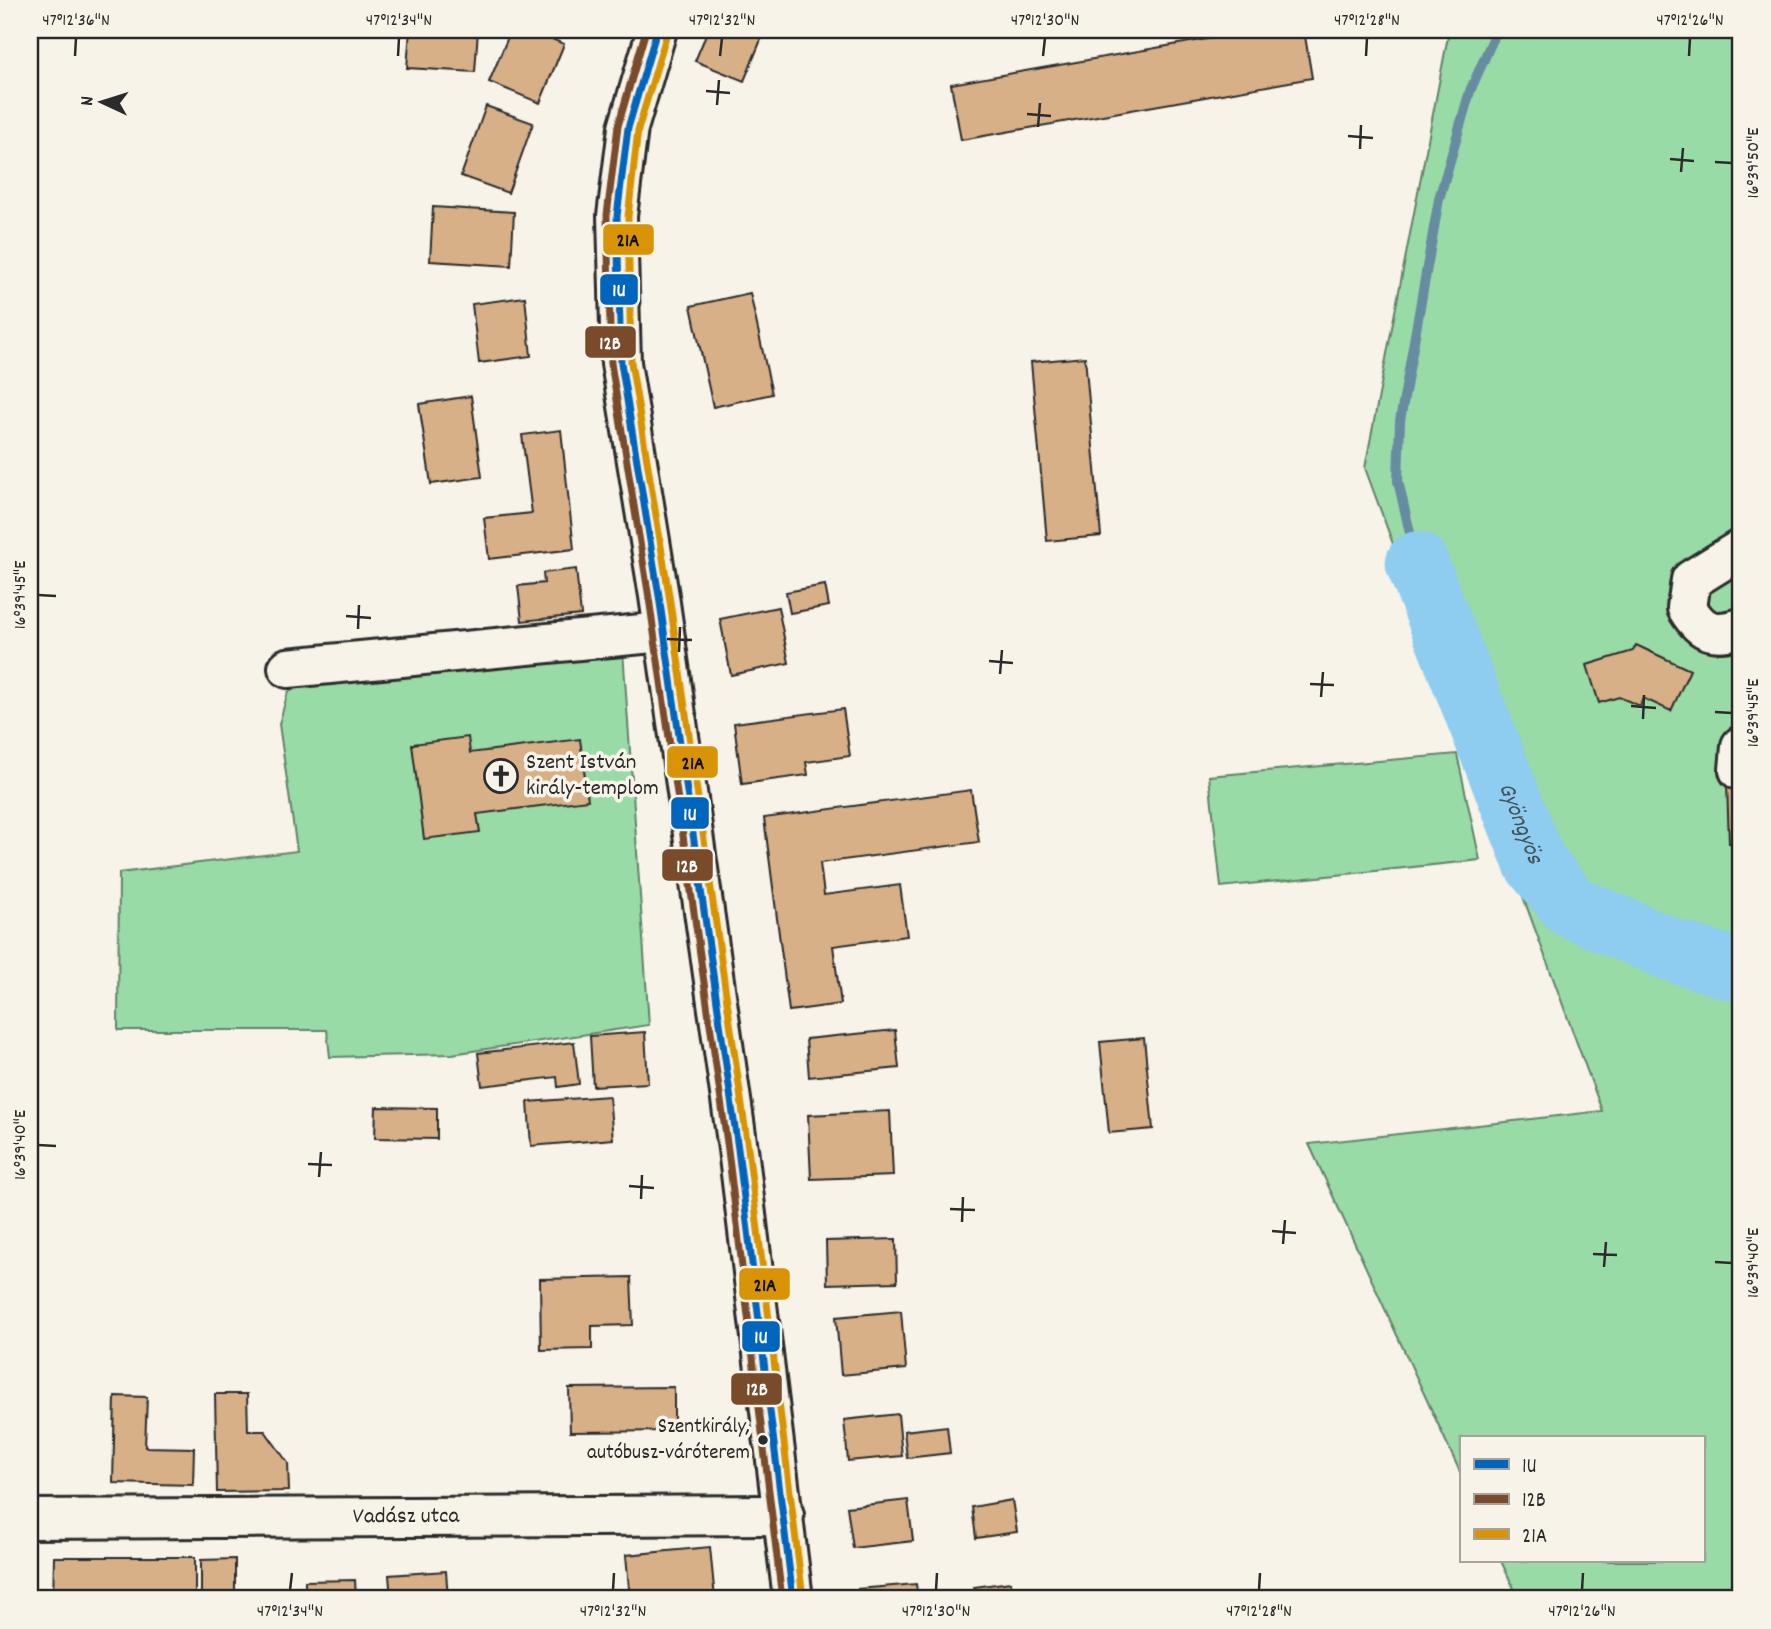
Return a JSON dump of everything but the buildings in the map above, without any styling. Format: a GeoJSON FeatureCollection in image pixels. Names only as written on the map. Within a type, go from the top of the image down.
{"type":"FeatureCollection","features":[{"type":"Feature","properties":{"kind":"street"},"geometry":{"type":"LineString","coordinates":[[657,30],[628,128],[617,216],[621,363],[738,1149],[793,1599]]}},
{"type":"Feature","properties":{"kind":"street"},"geometry":{"type":"LineString","coordinates":[[1741,549],[1691,580],[1686,608],[1698,626],[1720,634],[1741,628]]}},
{"type":"Feature","properties":{"kind":"street"},"geometry":{"type":"LineString","coordinates":[[288,668],[663,632]]}},
{"type":"Feature","properties":{"kind":"street","name":"Vadász utca"},"geometry":{"type":"LineString","coordinates":[[30,1519],[784,1515]]}},
{"type":"Feature","properties":{"kind":"green space"},"geometry":{"type":"Polygon","coordinates":[[[1455,30],[1741,30],[1741,1599],[1519,1599],[1501,1562],[1704,1562],[1704,1436],[1460,1436],[1460,1472],[1309,1144],[1602,1111],[1365,468],[1448,36],[1455,30]]]}},
{"type":"Feature","properties":{"kind":"green space"},"geometry":{"type":"Polygon","coordinates":[[[623,650],[649,1025],[452,1054],[330,1057],[327,1030],[118,1030],[119,873],[297,851],[279,724],[288,692],[308,683],[623,650]]]}},
{"type":"Feature","properties":{"kind":"green space"},"geometry":{"type":"Polygon","coordinates":[[[1457,754],[1480,860],[1221,887],[1209,776],[1457,754]]]}},
{"type":"Feature","properties":{"kind":"waterway"},"geometry":{"type":"LineString","coordinates":[[1417,563],[1398,481],[1400,421],[1439,199],[1470,91],[1497,30]]}},
{"type":"Feature","properties":{"kind":"waterway","name":"Gyöngyös"},"geometry":{"type":"LineString","coordinates":[[1417,563],[1535,863],[1570,906],[1672,950],[1741,971]]}},
{"type":"Feature","properties":{"kind":"transit line","name":"12B"},"geometry":{"type":"LineString","coordinates":[[646,30],[618,126],[607,215],[611,363],[649,598],[728,1150],[782,1599]]}},
{"type":"Feature","properties":{"kind":"transit line","name":"1U"},"geometry":{"type":"LineString","coordinates":[[657,30],[628,128],[617,216],[621,363],[659,596],[738,1149],[793,1599]]}},
{"type":"Feature","properties":{"kind":"transit line","name":"21A"},"geometry":{"type":"LineString","coordinates":[[667,33],[638,130],[628,217],[631,362],[669,595],[748,1148],[803,1598]]}},
{"type":"Feature","properties":{"kind":"place","name":"Szent István király-templom"},"geometry":{"type":"Point","coordinates":[501,776]}},
{"type":"Feature","properties":{"kind":"place","name":"Szentkirály, autóbusz-váróterem"},"geometry":{"type":"Point","coordinates":[763,1440]}}]}
